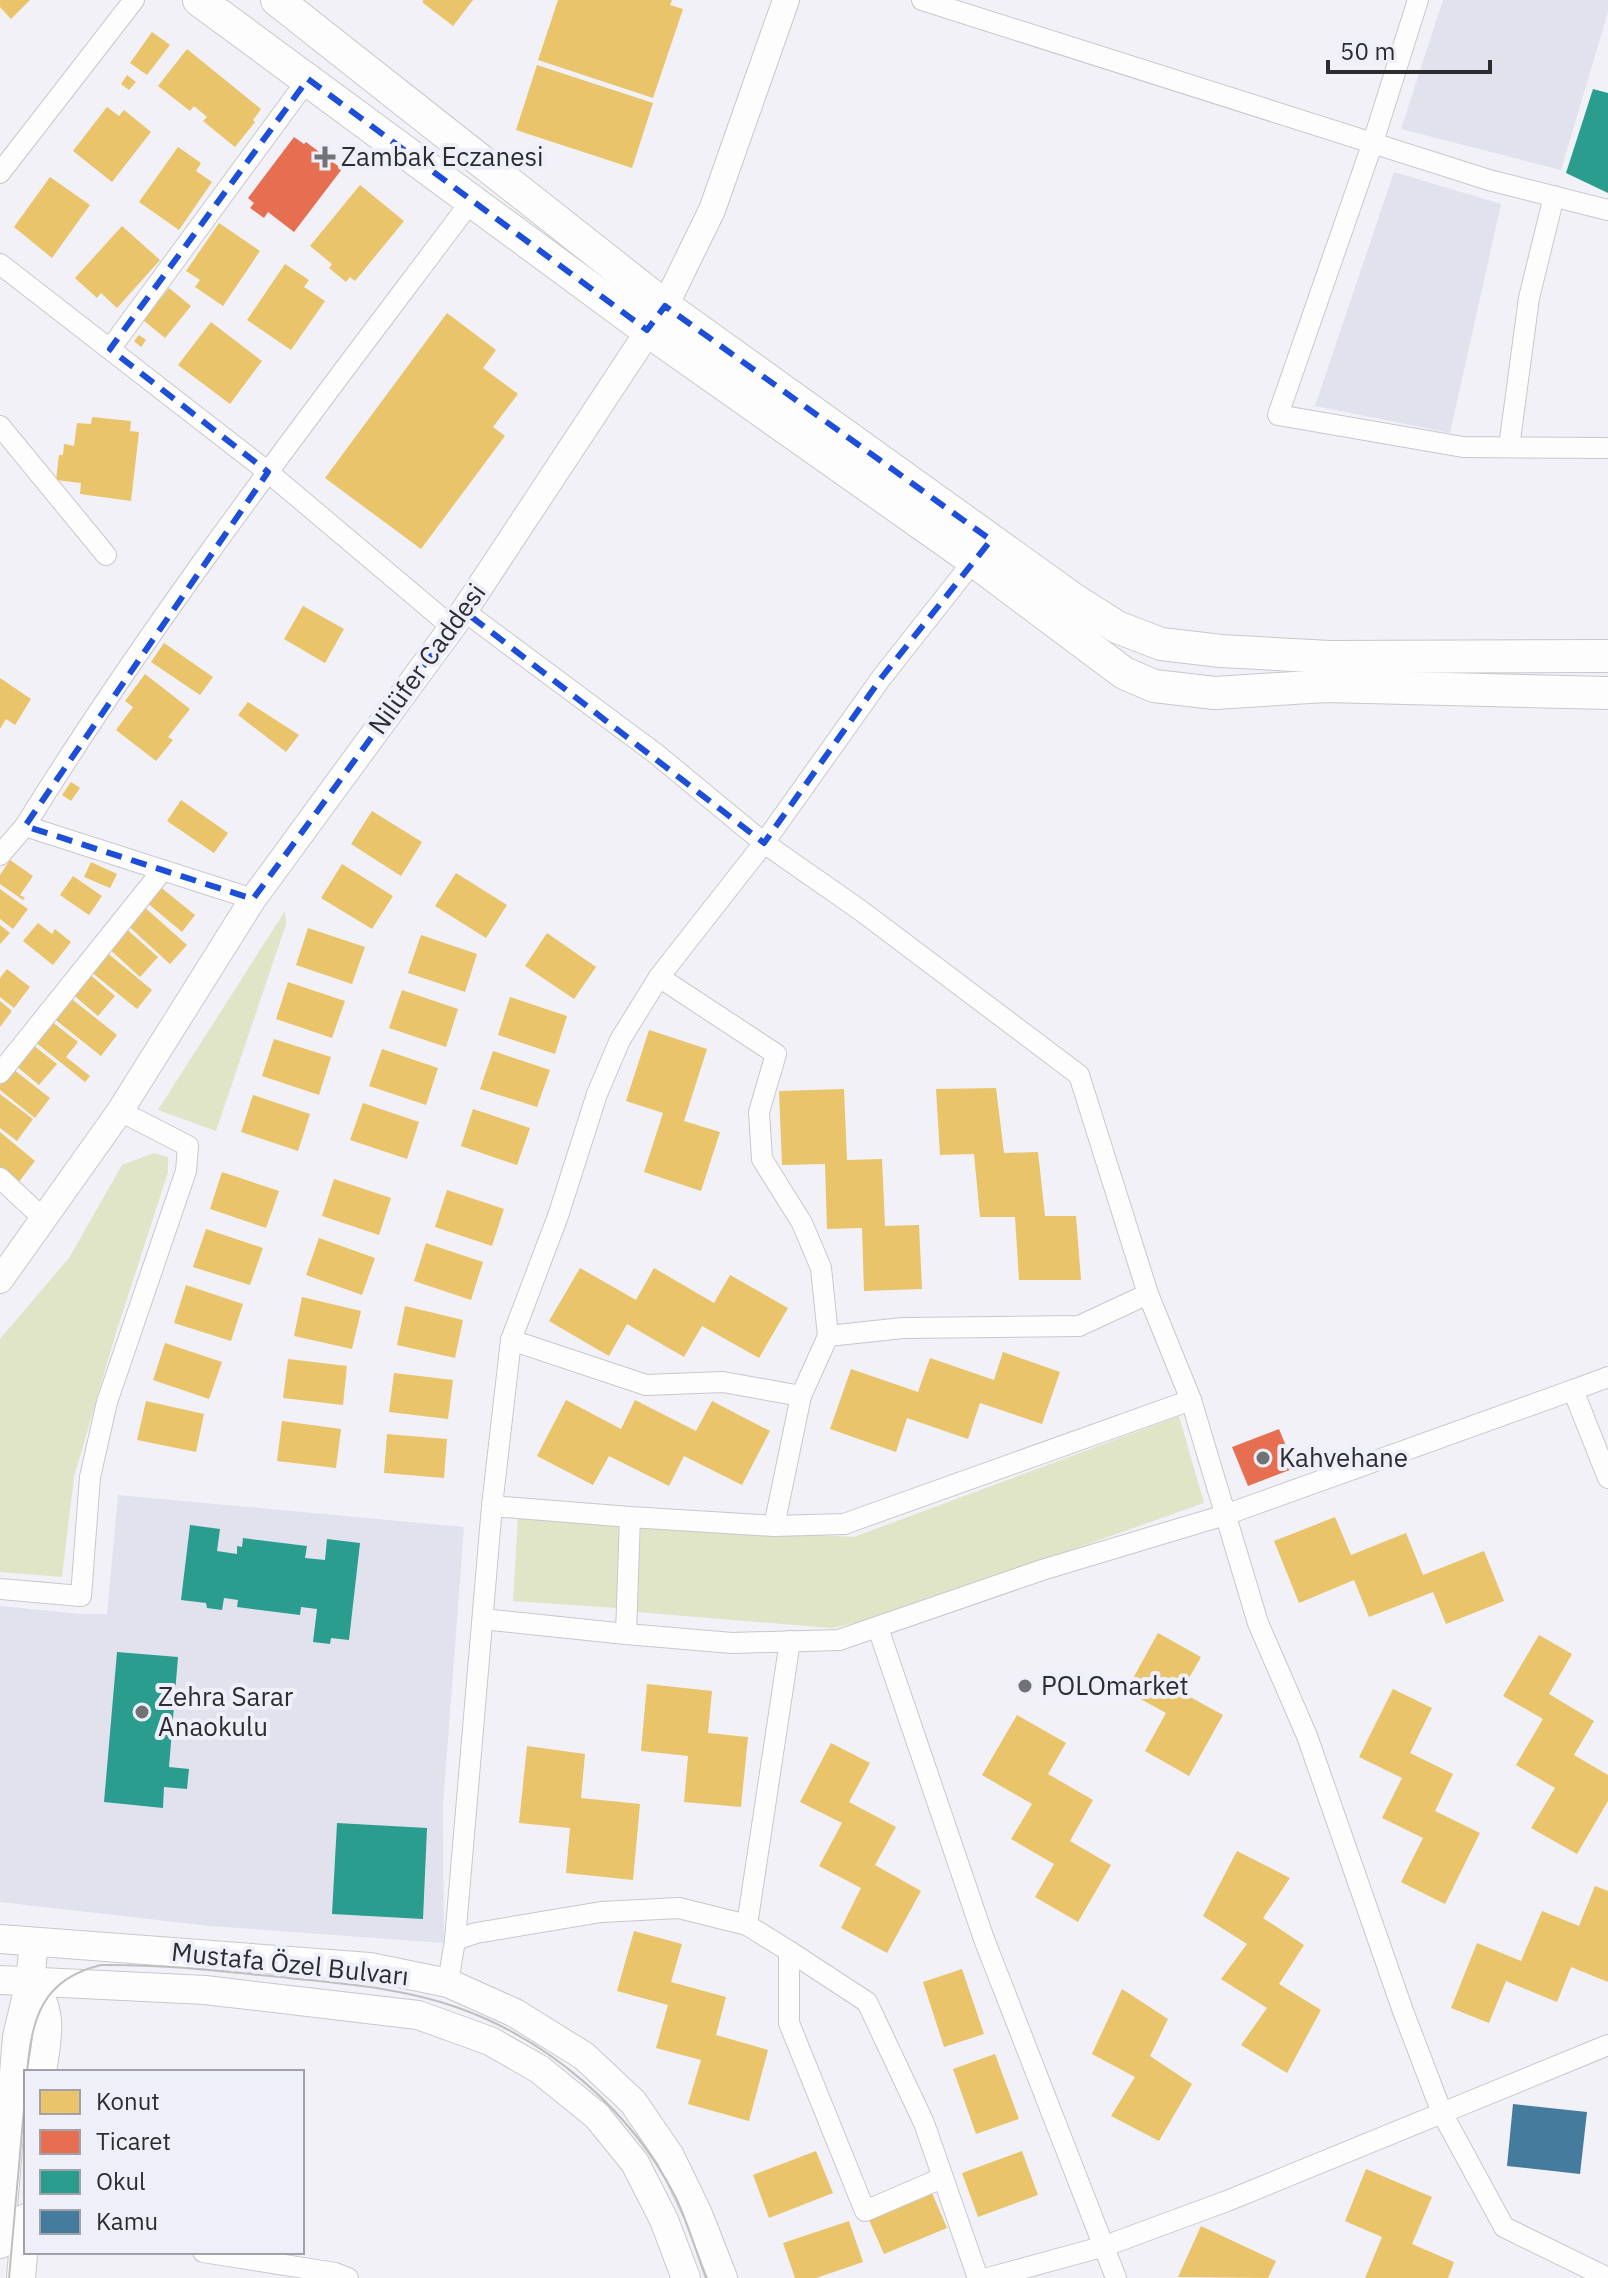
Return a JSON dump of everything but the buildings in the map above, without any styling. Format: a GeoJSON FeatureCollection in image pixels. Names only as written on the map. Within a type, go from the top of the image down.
{"type":"FeatureCollection","features":[{"type":"Feature","properties":{"kind":"main road"},"geometry":{"type":"LineString","coordinates":[[199,0],[472,200],[656,318],[982,550],[1124,673],[1154,686],[1215,693],[1326,686],[1608,693]]}},
{"type":"Feature","properties":{"kind":"main road"},"geometry":{"type":"LineString","coordinates":[[277,0],[656,318]]}},
{"type":"Feature","properties":{"kind":"main road"},"geometry":{"type":"LineString","coordinates":[[982,550],[1117,627],[1161,644],[1330,657],[1608,656]]}},
{"type":"Feature","properties":{"kind":"main road","name":"Mustafa Özel Bulvarı"},"geometry":{"type":"LineString","coordinates":[[0,1939],[370,1967],[448,1983],[515,2013],[584,2056],[633,2102],[670,2156],[698,2214],[723,2278]]}},
{"type":"Feature","properties":{"kind":"main road"},"geometry":{"type":"LineString","coordinates":[[21,2278],[13,2225],[17,2037],[30,1982],[34,1942]]}},
{"type":"Feature","properties":{"kind":"main road","name":"Mustafa Özel Bulvarı"},"geometry":{"type":"LineString","coordinates":[[0,1980],[205,1990],[418,2015],[490,2041],[539,2069],[597,2116],[635,2163],[664,2220],[686,2278]]}},
{"type":"Feature","properties":{"kind":"main road"},"geometry":{"type":"LineString","coordinates":[[30,1982],[44,2001],[47,2022],[42,2070]]}},
{"type":"Feature","properties":{"kind":"street"},"geometry":{"type":"LineString","coordinates":[[0,173],[134,0]]}},
{"type":"Feature","properties":{"kind":"street","name":"Nilüfer Caddesi"},"geometry":{"type":"LineString","coordinates":[[0,1280],[120,1111],[253,899],[458,619],[656,318],[712,210],[786,0]]}},
{"type":"Feature","properties":{"kind":"street"},"geometry":{"type":"LineString","coordinates":[[922,0],[1489,180],[1608,210]]}},
{"type":"Feature","properties":{"kind":"street"},"geometry":{"type":"LineString","coordinates":[[1418,0],[1373,142],[1278,415],[1463,447],[1608,448]]}},
{"type":"Feature","properties":{"kind":"street"},"geometry":{"type":"LineString","coordinates":[[110,349],[308,79]]}},
{"type":"Feature","properties":{"kind":"street"},"geometry":{"type":"LineString","coordinates":[[1509,447],[1529,298],[1554,196]]}},
{"type":"Feature","properties":{"kind":"street"},"geometry":{"type":"LineString","coordinates":[[0,855],[25,826],[77,742],[268,472],[472,200]]}},
{"type":"Feature","properties":{"kind":"street"},"geometry":{"type":"LineString","coordinates":[[0,264],[458,619],[655,753],[764,843],[860,910],[1079,1075],[1148,1294],[1191,1400],[1258,1623],[1307,1736],[1442,2113],[1504,2227],[1608,2278]]}},
{"type":"Feature","properties":{"kind":"street"},"geometry":{"type":"LineString","coordinates":[[0,426],[106,555]]}},
{"type":"Feature","properties":{"kind":"street"},"geometry":{"type":"LineString","coordinates":[[448,1983],[455,1940],[492,1506],[511,1340],[558,1216],[597,1094],[620,1040],[659,977],[764,843],[882,677],[982,550]]}},
{"type":"Feature","properties":{"kind":"street"},"geometry":{"type":"LineString","coordinates":[[25,826],[253,899]]}},
{"type":"Feature","properties":{"kind":"street"},"geometry":{"type":"LineString","coordinates":[[0,1073],[162,871]]}},
{"type":"Feature","properties":{"kind":"street"},"geometry":{"type":"LineString","coordinates":[[659,977],[776,1054],[759,1112],[762,1159],[802,1223],[821,1268],[828,1336],[801,1396],[774,1526]]}},
{"type":"Feature","properties":{"kind":"street"},"geometry":{"type":"LineString","coordinates":[[0,1589],[81,1596],[90,1477],[107,1402],[186,1171],[188,1146],[120,1111]]}},
{"type":"Feature","properties":{"kind":"street"},"geometry":{"type":"LineString","coordinates":[[0,1178],[45,1220]]}},
{"type":"Feature","properties":{"kind":"street"},"geometry":{"type":"LineString","coordinates":[[828,1336],[903,1328],[1079,1326],[1148,1294]]}},
{"type":"Feature","properties":{"kind":"street"},"geometry":{"type":"LineString","coordinates":[[511,1340],[646,1385],[723,1382],[801,1396]]}},
{"type":"Feature","properties":{"kind":"street"},"geometry":{"type":"LineString","coordinates":[[483,1619],[732,1643],[839,1640],[1042,1570],[1225,1515],[1608,1377]]}},
{"type":"Feature","properties":{"kind":"street"},"geometry":{"type":"LineString","coordinates":[[1573,1390],[1608,1478]]}},
{"type":"Feature","properties":{"kind":"street"},"geometry":{"type":"LineString","coordinates":[[492,1506],[774,1526],[844,1524],[1191,1400]]}},
{"type":"Feature","properties":{"kind":"street"},"geometry":{"type":"LineString","coordinates":[[626,1634],[630,1517]]}},
{"type":"Feature","properties":{"kind":"street"},"geometry":{"type":"LineString","coordinates":[[878,1628],[984,1939],[1116,2278]]}},
{"type":"Feature","properties":{"kind":"street"},"geometry":{"type":"LineString","coordinates":[[747,1925],[790,1641]]}},
{"type":"Feature","properties":{"kind":"street"},"geometry":{"type":"LineString","coordinates":[[455,1940],[476,1933],[601,1912],[679,1908],[747,1925],[789,1951],[867,2002],[924,2123],[978,2278]]}},
{"type":"Feature","properties":{"kind":"street"},"geometry":{"type":"LineString","coordinates":[[789,1951],[789,2023],[865,2211],[942,2178]]}},
{"type":"Feature","properties":{"kind":"street"},"geometry":{"type":"LineString","coordinates":[[988,2278],[1105,2246],[1227,2201],[1608,2045]]}},
{"type":"Feature","properties":{"kind":"street"},"geometry":{"type":"LineString","coordinates":[[216,2254],[335,2273],[348,2278]]}},
{"type":"Feature","properties":{"kind":"highlighted area"},"geometry":{"type":"Polygon","coordinates":[[[308,79],[647,330],[665,306],[991,540],[882,677],[764,843],[464,611],[253,899],[25,826],[268,472],[110,349],[308,79]]]}},
{"type":"Feature","properties":{"kind":"shaded area"},"geometry":{"type":"Polygon","coordinates":[[[1443,0],[1608,0],[1608,12],[1561,170],[1401,129],[1443,0]]]}},
{"type":"Feature","properties":{"kind":"shaded area"},"geometry":{"type":"Polygon","coordinates":[[[1394,172],[1501,204],[1450,433],[1315,406],[1394,172]]]}},
{"type":"Feature","properties":{"kind":"shaded area"},"geometry":{"type":"Polygon","coordinates":[[[118,1495],[464,1527],[443,1806],[444,1943],[210,1926],[0,1902],[0,1606],[107,1614],[118,1495]]]}},
{"type":"Feature","properties":{"kind":"green space"},"geometry":{"type":"Polygon","coordinates":[[[285,911],[286,924],[216,1131],[158,1110],[285,911]]]}},
{"type":"Feature","properties":{"kind":"green space"},"geometry":{"type":"Polygon","coordinates":[[[154,1153],[168,1157],[168,1172],[74,1477],[62,1577],[0,1572],[0,1339],[69,1258],[122,1165],[154,1153]]]}},
{"type":"Feature","properties":{"kind":"green space"},"geometry":{"type":"Polygon","coordinates":[[[1179,1416],[1204,1503],[882,1617],[832,1628],[636,1612],[641,1526],[854,1537],[1179,1416]]]}},
{"type":"Feature","properties":{"kind":"green space"},"geometry":{"type":"Polygon","coordinates":[[[518,1517],[622,1523],[617,1608],[513,1601],[518,1517]]]}},
{"type":"Feature","properties":{"kind":"tram line"},"geometry":{"type":"LineString","coordinates":[[27,2070],[37,2018],[53,1991],[81,1971],[101,1965],[195,1969],[331,1982],[394,1991],[456,2007],[523,2038],[584,2082],[611,2108],[658,2166],[676,2198],[706,2278]]}},
{"type":"Feature","properties":{"kind":"tram line"},"geometry":{"type":"LineString","coordinates":[[9,2278],[24,2109]]}},
{"type":"Feature","properties":{"kind":"place","name":"Zambak Eczanesi"},"geometry":{"type":"Point","coordinates":[325,157]}},
{"type":"Feature","properties":{"kind":"place","name":"Kahvehane"},"geometry":{"type":"Point","coordinates":[1263,1458]}},
{"type":"Feature","properties":{"kind":"place","name":"POLOmarket"},"geometry":{"type":"Point","coordinates":[1025,1686]}},
{"type":"Feature","properties":{"kind":"place","name":"Zehra Sarar Anaokulu"},"geometry":{"type":"Point","coordinates":[142,1712]}}]}
